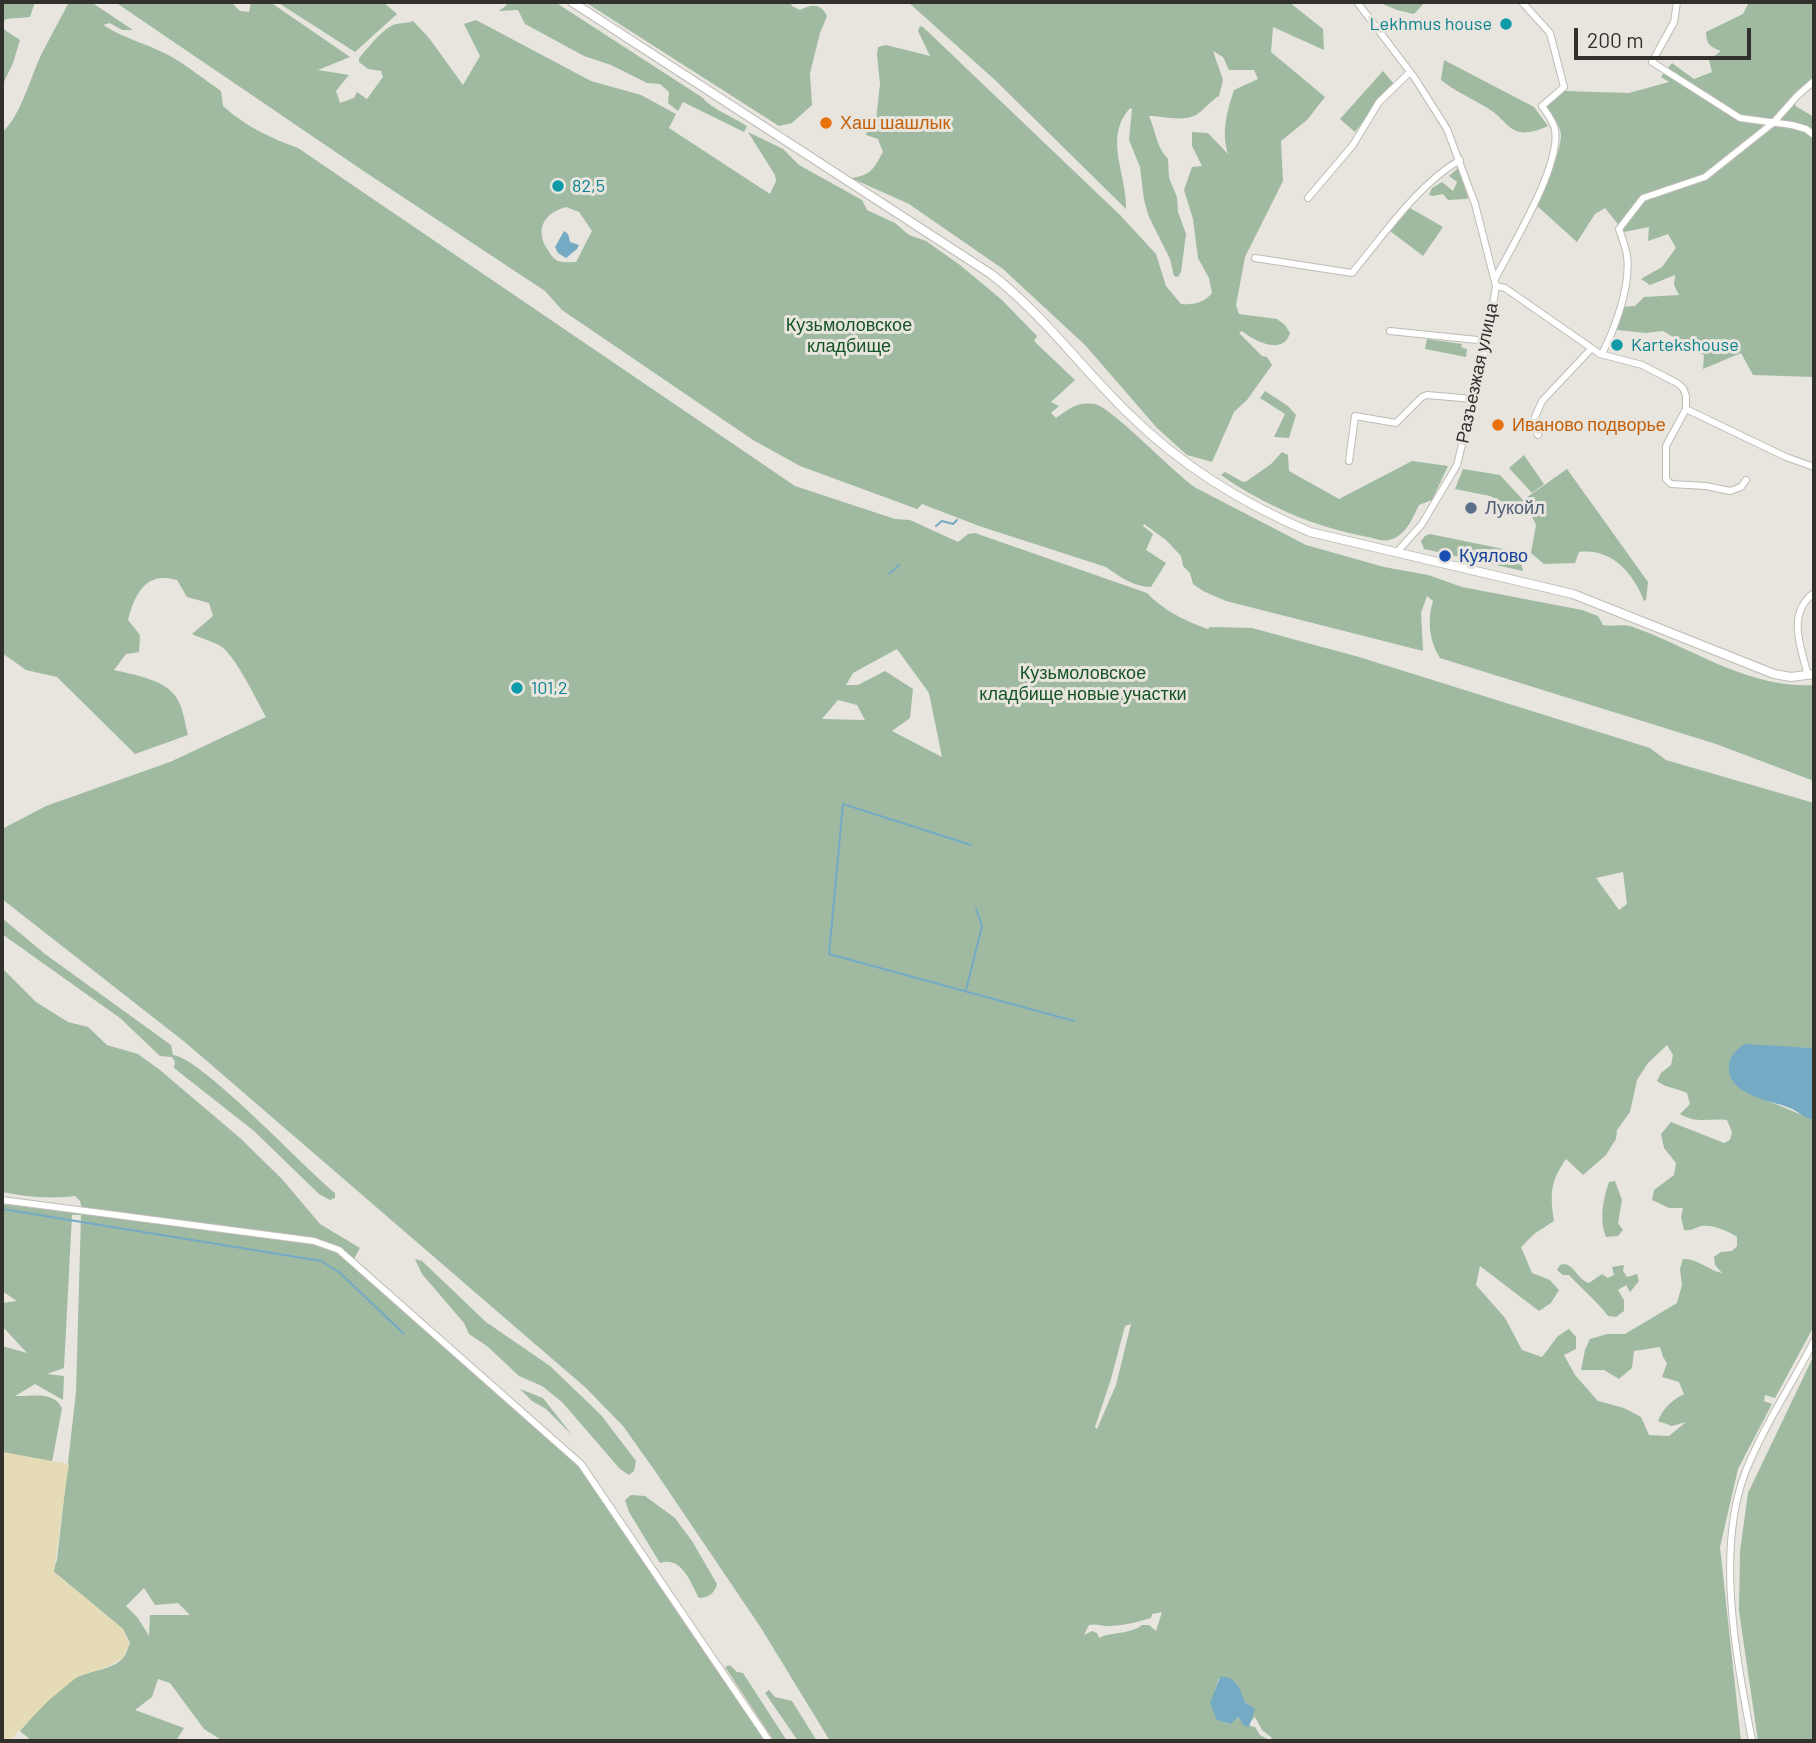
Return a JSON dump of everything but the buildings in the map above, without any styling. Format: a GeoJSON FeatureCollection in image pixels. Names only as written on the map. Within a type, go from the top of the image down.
{"type":"FeatureCollection","features":[{"type":"Feature","properties":{"kind":"main road"},"geometry":{"type":"LineString","coordinates":[[572,2],[991,274],[1040,318],[1130,416],[1195,471],[1273,515],[1310,532],[1573,594],[1763,670],[1791,677],[1811,675]]}},
{"type":"Feature","properties":{"kind":"street","name":"Разъезжая улица"},"geometry":{"type":"LineString","coordinates":[[1357,2],[1410,72],[1447,129],[1475,204],[1495,282],[1487,341],[1456,466],[1422,524],[1397,552]]}},
{"type":"Feature","properties":{"kind":"street"},"geometry":{"type":"LineString","coordinates":[[1522,2],[1550,33],[1564,87],[1542,106],[1555,127],[1556,148],[1549,173],[1495,282],[1591,349],[1642,365],[1683,388],[1686,409],[1667,446],[1666,479],[1671,484],[1706,486],[1730,491],[1741,487],[1746,480]]}},
{"type":"Feature","properties":{"kind":"street"},"geometry":{"type":"LineString","coordinates":[[1677,2],[1675,22],[1651,62],[1733,115],[1806,129],[1814,135]]}},
{"type":"Feature","properties":{"kind":"street"},"geometry":{"type":"LineString","coordinates":[[1308,198],[1353,145],[1379,102],[1410,72]]}},
{"type":"Feature","properties":{"kind":"street"},"geometry":{"type":"LineString","coordinates":[[1602,354],[1613,332],[1624,296],[1628,257],[1619,229],[1632,209],[1643,198],[1705,177],[1773,123],[1814,81]]}},
{"type":"Feature","properties":{"kind":"street"},"geometry":{"type":"LineString","coordinates":[[1255,258],[1352,273],[1416,198],[1447,168],[1460,160]]}},
{"type":"Feature","properties":{"kind":"street"},"geometry":{"type":"LineString","coordinates":[[1390,331],[1487,341]]}},
{"type":"Feature","properties":{"kind":"street"},"geometry":{"type":"LineString","coordinates":[[1538,435],[1532,424],[1542,401],[1591,349]]}},
{"type":"Feature","properties":{"kind":"street"},"geometry":{"type":"LineString","coordinates":[[1349,461],[1355,416],[1396,423],[1422,397],[1473,399]]}},
{"type":"Feature","properties":{"kind":"street"},"geometry":{"type":"LineString","coordinates":[[1686,409],[1786,457],[1814,467]]}},
{"type":"Feature","properties":{"kind":"street"},"geometry":{"type":"LineString","coordinates":[[1811,675],[1799,643],[1797,623],[1802,602],[1814,593]]}},
{"type":"Feature","properties":{"kind":"street"},"geometry":{"type":"LineString","coordinates":[[2,1200],[314,1241],[339,1250],[582,1464],[769,1741]]}},
{"type":"Feature","properties":{"kind":"street"},"geometry":{"type":"LineString","coordinates":[[1752,1741],[1731,1597],[1730,1555],[1735,1514],[1745,1474],[1814,1341]]}},
{"type":"Feature","properties":{"kind":"green space"},"geometry":{"type":"Polygon","coordinates":[[[2,2],[35,2],[30,17],[6,19],[2,23],[2,2]]]}},
{"type":"Feature","properties":{"kind":"green space","name":"Кузьмоловское кладбище новые участки"},"geometry":{"type":"Polygon","coordinates":[[[69,2],[91,2],[133,30],[122,30],[110,23],[103,25],[172,57],[191,69],[221,91],[223,106],[240,120],[268,136],[298,148],[795,486],[895,519],[910,520],[958,542],[968,534],[975,533],[1147,593],[1175,615],[1208,629],[1252,628],[1359,657],[1650,748],[1666,760],[1814,803],[1814,1048],[1793,1047],[1766,1100],[1814,1120],[1814,1326],[1775,1398],[1765,1395],[1764,1401],[1772,1404],[1738,1469],[1720,1547],[1741,1741],[830,1741],[761,1628],[655,1471],[623,1426],[586,1388],[186,1043],[2,899],[2,829],[46,806],[170,762],[266,717],[228,653],[220,645],[192,634],[213,616],[209,603],[187,597],[177,580],[157,579],[138,593],[128,620],[140,635],[139,652],[126,654],[114,670],[148,679],[171,691],[180,705],[188,735],[135,754],[57,677],[26,670],[2,653],[2,132],[14,118],[41,55],[69,2]],[[897,649],[853,673],[846,685],[858,685],[885,671],[913,689],[910,718],[892,731],[942,757],[929,693],[897,649]],[[838,700],[822,719],[865,720],[857,705],[838,700]],[[1623,872],[1596,878],[1619,910],[1627,904],[1623,872]],[[1667,1045],[1648,1063],[1637,1080],[1630,1112],[1617,1130],[1616,1139],[1606,1155],[1583,1175],[1566,1159],[1552,1189],[1554,1221],[1534,1234],[1521,1247],[1532,1273],[1550,1280],[1559,1290],[1551,1303],[1539,1311],[1480,1266],[1476,1285],[1505,1318],[1522,1350],[1542,1357],[1558,1336],[1569,1329],[1576,1337],[1576,1349],[1564,1355],[1575,1375],[1598,1401],[1624,1408],[1641,1417],[1649,1435],[1669,1436],[1686,1422],[1672,1426],[1658,1421],[1668,1405],[1684,1394],[1679,1382],[1662,1377],[1667,1363],[1660,1347],[1634,1351],[1632,1368],[1619,1379],[1604,1370],[1581,1370],[1585,1350],[1590,1339],[1607,1334],[1625,1334],[1677,1303],[1682,1285],[1680,1269],[1683,1259],[1693,1260],[1722,1273],[1715,1265],[1714,1257],[1721,1252],[1732,1251],[1737,1246],[1737,1237],[1710,1226],[1684,1230],[1681,1217],[1683,1208],[1669,1208],[1652,1200],[1654,1190],[1674,1175],[1676,1163],[1664,1148],[1661,1134],[1671,1122],[1724,1143],[1730,1140],[1732,1132],[1727,1120],[1697,1120],[1680,1114],[1690,1104],[1687,1093],[1657,1081],[1661,1073],[1671,1065],[1673,1055],[1667,1045]],[[1131,1324],[1125,1326],[1095,1427],[1097,1429],[1116,1385],[1131,1324]],[[1162,1612],[1152,1614],[1151,1618],[1116,1626],[1089,1625],[1084,1635],[1092,1631],[1097,1633],[1099,1638],[1142,1625],[1149,1625],[1156,1631],[1162,1612]],[[1219,1678],[1215,1690],[1218,1720],[1229,1724],[1240,1717],[1244,1725],[1255,1727],[1260,1735],[1269,1740],[1272,1738],[1262,1730],[1255,1717],[1251,1721],[1250,1706],[1219,1678]]]}},
{"type":"Feature","properties":{"kind":"green space","name":"Кузьмоловское кладбище"},"geometry":{"type":"Polygon","coordinates":[[[115,2],[231,2],[240,11],[249,12],[251,2],[270,2],[350,57],[318,70],[349,75],[336,91],[340,103],[354,98],[357,92],[367,99],[383,77],[381,71],[368,69],[359,62],[359,58],[387,29],[413,21],[429,38],[463,85],[480,56],[464,24],[476,20],[591,81],[641,95],[676,114],[669,128],[770,194],[776,181],[775,175],[748,132],[783,149],[799,165],[862,200],[867,210],[895,223],[909,235],[926,241],[1002,300],[1037,336],[1034,341],[1075,380],[1051,402],[1059,406],[1051,413],[1056,418],[1078,405],[1095,404],[1103,408],[1196,488],[1306,545],[1384,567],[1428,575],[1462,587],[1582,610],[1598,616],[1603,625],[1630,626],[1743,674],[1789,684],[1814,685],[1814,781],[1716,744],[1440,658],[1433,645],[1430,630],[1433,601],[1427,596],[1421,613],[1423,651],[1226,601],[1203,591],[1193,584],[1190,573],[1183,566],[1181,556],[1166,540],[1144,524],[1153,534],[1146,550],[1166,563],[1151,587],[1133,583],[1106,567],[979,526],[922,504],[917,509],[800,466],[753,440],[562,310],[545,291],[115,2]],[[566,207],[552,213],[544,223],[543,242],[558,261],[576,262],[592,231],[579,212],[566,207]]]}},
{"type":"Feature","properties":{"kind":"green space"},"geometry":{"type":"Polygon","coordinates":[[[277,2],[383,2],[397,14],[355,52],[277,2]]]}},
{"type":"Feature","properties":{"kind":"green space"},"geometry":{"type":"Polygon","coordinates":[[[505,2],[555,2],[747,126],[744,132],[683,102],[678,111],[668,103],[669,92],[660,84],[647,83],[611,65],[584,56],[525,24],[518,10],[499,11],[507,5],[505,2]]]}},
{"type":"Feature","properties":{"kind":"green space"},"geometry":{"type":"Polygon","coordinates":[[[585,2],[790,2],[800,10],[819,7],[827,16],[810,73],[812,105],[792,123],[779,126],[585,2]]]}},
{"type":"Feature","properties":{"kind":"green space"},"geometry":{"type":"Polygon","coordinates":[[[908,2],[1289,2],[1323,29],[1324,50],[1273,27],[1271,52],[1325,97],[1307,120],[1281,141],[1283,181],[1245,257],[1236,305],[1239,314],[1277,319],[1290,333],[1281,344],[1275,345],[1261,342],[1242,331],[1239,333],[1262,356],[1267,357],[1272,365],[1247,400],[1234,412],[1212,462],[1187,455],[1157,428],[1085,345],[1003,269],[909,204],[851,178],[871,170],[883,152],[878,139],[866,135],[869,123],[876,120],[880,84],[878,47],[886,45],[930,56],[918,31],[920,26],[923,27],[1120,215],[1156,254],[1166,286],[1181,304],[1198,303],[1212,293],[1209,278],[1198,258],[1193,219],[1184,190],[1192,167],[1202,166],[1192,146],[1192,132],[1208,133],[1228,154],[1225,130],[1231,98],[1234,90],[1258,79],[1254,70],[1229,70],[1223,57],[1213,51],[1223,80],[1219,96],[1191,117],[1149,116],[1159,144],[1168,159],[1169,178],[1177,197],[1178,212],[1186,234],[1178,277],[1174,276],[1170,259],[1149,217],[1144,200],[1140,167],[1129,140],[1132,109],[1130,108],[1122,120],[1117,144],[1126,209],[995,80],[908,2]]]}},
{"type":"Feature","properties":{"kind":"green space"},"geometry":{"type":"Polygon","coordinates":[[[1378,2],[1425,2],[1414,14],[1378,2]]]}},
{"type":"Feature","properties":{"kind":"green space"},"geometry":{"type":"Polygon","coordinates":[[[1749,2],[1814,2],[1814,78],[1791,100],[1814,117],[1814,377],[1753,375],[1741,353],[1703,369],[1704,355],[1663,331],[1646,333],[1617,330],[1622,307],[1635,306],[1644,297],[1679,295],[1674,285],[1675,275],[1650,285],[1641,279],[1662,267],[1676,248],[1668,234],[1648,241],[1649,227],[1624,232],[1605,208],[1595,214],[1577,242],[1536,205],[1555,162],[1561,136],[1558,124],[1546,106],[1564,91],[1629,93],[1669,82],[1661,77],[1672,63],[1694,79],[1712,72],[1709,60],[1721,51],[1709,44],[1706,32],[1743,14],[1749,2]]]}},
{"type":"Feature","properties":{"kind":"green space"},"geometry":{"type":"Polygon","coordinates":[[[2,28],[20,40],[2,86],[2,28]]]}},
{"type":"Feature","properties":{"kind":"green space"},"geometry":{"type":"Polygon","coordinates":[[[1444,60],[1534,107],[1548,126],[1525,132],[1511,128],[1493,112],[1441,80],[1444,60]]]}},
{"type":"Feature","properties":{"kind":"green space"},"geometry":{"type":"Polygon","coordinates":[[[1383,71],[1394,84],[1355,132],[1340,119],[1383,71]]]}},
{"type":"Feature","properties":{"kind":"green space"},"geometry":{"type":"Polygon","coordinates":[[[1458,168],[1467,199],[1448,200],[1443,194],[1429,195],[1432,188],[1442,182],[1453,191],[1457,182],[1449,176],[1458,168]]]}},
{"type":"Feature","properties":{"kind":"green space"},"geometry":{"type":"Polygon","coordinates":[[[1410,208],[1443,227],[1423,256],[1390,231],[1410,208]]]}},
{"type":"Feature","properties":{"kind":"green space"},"geometry":{"type":"Polygon","coordinates":[[[1427,339],[1462,344],[1461,347],[1467,349],[1466,357],[1425,349],[1427,339]]]}},
{"type":"Feature","properties":{"kind":"green space"},"geometry":{"type":"Polygon","coordinates":[[[1265,391],[1288,406],[1296,415],[1289,438],[1274,437],[1285,414],[1260,398],[1265,391]]]}},
{"type":"Feature","properties":{"kind":"green space"},"geometry":{"type":"Polygon","coordinates":[[[1282,452],[1288,455],[1289,471],[1339,499],[1412,461],[1448,466],[1432,500],[1419,505],[1400,535],[1384,541],[1348,533],[1291,514],[1221,475],[1225,472],[1243,482],[1247,481],[1271,464],[1282,452]]]}},
{"type":"Feature","properties":{"kind":"green space"},"geometry":{"type":"Polygon","coordinates":[[[1524,455],[1544,484],[1532,493],[1509,468],[1524,455]]]}},
{"type":"Feature","properties":{"kind":"green space"},"geometry":{"type":"Polygon","coordinates":[[[1463,469],[1500,475],[1523,500],[1567,469],[1648,582],[1646,600],[1644,601],[1627,572],[1611,558],[1601,554],[1579,552],[1575,563],[1544,564],[1531,553],[1536,525],[1531,515],[1490,496],[1455,489],[1463,469]]]}},
{"type":"Feature","properties":{"kind":"green space"},"geometry":{"type":"Polygon","coordinates":[[[1430,534],[1508,550],[1518,559],[1523,571],[1424,549],[1421,541],[1430,534]]]}},
{"type":"Feature","properties":{"kind":"green space"},"geometry":{"type":"Polygon","coordinates":[[[2,918],[45,954],[171,1045],[173,1055],[206,1074],[335,1193],[335,1198],[330,1200],[319,1194],[254,1131],[174,1068],[172,1057],[160,1056],[120,1018],[2,934],[2,918]]]}},
{"type":"Feature","properties":{"kind":"green space"},"geometry":{"type":"Polygon","coordinates":[[[2,968],[36,1002],[68,1022],[88,1027],[107,1045],[138,1054],[160,1070],[240,1138],[282,1179],[320,1224],[360,1248],[354,1259],[329,1243],[82,1209],[75,1196],[38,1197],[2,1192],[2,968]]]}},
{"type":"Feature","properties":{"kind":"green space"},"geometry":{"type":"Polygon","coordinates":[[[1615,1181],[1622,1200],[1618,1223],[1623,1230],[1618,1236],[1606,1237],[1602,1217],[1604,1202],[1609,1182],[1615,1181]]]}},
{"type":"Feature","properties":{"kind":"green space"},"geometry":{"type":"Polygon","coordinates":[[[2,1204],[313,1242],[336,1251],[569,1455],[767,1741],[223,1741],[204,1729],[170,1683],[158,1679],[152,1697],[135,1710],[184,1728],[176,1741],[32,1741],[20,1731],[47,1701],[77,1677],[119,1662],[130,1643],[123,1629],[53,1571],[57,1560],[76,1392],[81,1215],[72,1215],[64,1368],[47,1374],[64,1376],[63,1400],[35,1384],[15,1396],[48,1397],[58,1402],[62,1408],[52,1462],[2,1452],[2,1346],[27,1353],[2,1326],[2,1303],[17,1301],[2,1291],[2,1204]],[[144,1588],[126,1606],[138,1618],[149,1636],[150,1615],[190,1615],[178,1603],[155,1605],[144,1588]]]}},
{"type":"Feature","properties":{"kind":"green space"},"geometry":{"type":"Polygon","coordinates":[[[415,1259],[422,1261],[486,1322],[550,1366],[601,1415],[636,1461],[634,1471],[629,1475],[620,1469],[562,1402],[542,1386],[519,1376],[487,1346],[469,1334],[464,1323],[422,1274],[415,1259]]]}},
{"type":"Feature","properties":{"kind":"green space"},"geometry":{"type":"Polygon","coordinates":[[[1565,1264],[1589,1283],[1602,1274],[1608,1278],[1614,1275],[1612,1267],[1624,1265],[1623,1271],[1627,1277],[1637,1274],[1639,1281],[1630,1292],[1626,1285],[1618,1290],[1624,1300],[1624,1311],[1616,1317],[1608,1316],[1569,1275],[1563,1275],[1557,1270],[1560,1265],[1565,1264]]]}},
{"type":"Feature","properties":{"kind":"green space"},"geometry":{"type":"Polygon","coordinates":[[[1814,1355],[1814,1741],[1758,1741],[1739,1611],[1740,1551],[1748,1493],[1814,1355]]]}},
{"type":"Feature","properties":{"kind":"green space"},"geometry":{"type":"Polygon","coordinates":[[[520,1389],[543,1398],[572,1435],[546,1409],[532,1401],[520,1389]]]}},
{"type":"Feature","properties":{"kind":"green space"},"geometry":{"type":"Polygon","coordinates":[[[631,1495],[645,1496],[675,1518],[717,1584],[711,1594],[699,1598],[680,1567],[674,1563],[660,1563],[629,1512],[625,1500],[631,1495]]]}},
{"type":"Feature","properties":{"kind":"green space"},"geometry":{"type":"Polygon","coordinates":[[[730,1665],[737,1672],[743,1673],[787,1741],[774,1741],[725,1667],[730,1665]]]}},
{"type":"Feature","properties":{"kind":"green space"},"geometry":{"type":"Polygon","coordinates":[[[769,1690],[775,1697],[792,1701],[817,1741],[798,1741],[765,1693],[769,1690]]]}},
{"type":"Feature","properties":{"kind":"sand"},"geometry":{"type":"Polygon","coordinates":[[[2,1452],[69,1464],[54,1572],[123,1629],[129,1643],[123,1658],[107,1667],[77,1677],[49,1700],[9,1741],[2,1741],[2,1452]]]}},
{"type":"Feature","properties":{"kind":"water"},"geometry":{"type":"Polygon","coordinates":[[[564,231],[570,242],[579,245],[566,258],[558,253],[555,247],[564,231]]]}},
{"type":"Feature","properties":{"kind":"water"},"geometry":{"type":"Polygon","coordinates":[[[1745,1044],[1814,1048],[1814,1120],[1790,1108],[1751,1095],[1734,1083],[1730,1074],[1730,1060],[1745,1044]]]}},
{"type":"Feature","properties":{"kind":"water"},"geometry":{"type":"Polygon","coordinates":[[[1220,1677],[1230,1678],[1239,1688],[1245,1702],[1255,1709],[1249,1727],[1243,1725],[1239,1717],[1230,1724],[1217,1720],[1210,1703],[1220,1677]]]}},
{"type":"Feature","properties":{"kind":"waterway"},"geometry":{"type":"LineString","coordinates":[[936,526],[942,521],[953,524],[957,520]]}},
{"type":"Feature","properties":{"kind":"waterway"},"geometry":{"type":"LineString","coordinates":[[889,574],[899,565]]}},
{"type":"Feature","properties":{"kind":"waterway"},"geometry":{"type":"LineString","coordinates":[[971,845],[843,804],[829,954],[1074,1021]]}},
{"type":"Feature","properties":{"kind":"waterway"},"geometry":{"type":"LineString","coordinates":[[966,990],[982,926],[976,909]]}},
{"type":"Feature","properties":{"kind":"waterway"},"geometry":{"type":"LineString","coordinates":[[2,1209],[321,1261],[339,1272],[403,1333]]}},
{"type":"Feature","properties":{"kind":"place","name":"Lekhmus house"},"geometry":{"type":"Point","coordinates":[1506,24]}},
{"type":"Feature","properties":{"kind":"place","name":"Хаш шашлык"},"geometry":{"type":"Point","coordinates":[826,123]}},
{"type":"Feature","properties":{"kind":"place","name":"82,5"},"geometry":{"type":"Point","coordinates":[558,186]}},
{"type":"Feature","properties":{"kind":"place","name":"Kartekshouse"},"geometry":{"type":"Point","coordinates":[1617,345]}},
{"type":"Feature","properties":{"kind":"place","name":"Иваново подворье"},"geometry":{"type":"Point","coordinates":[1498,425]}},
{"type":"Feature","properties":{"kind":"place","name":"Лукойл"},"geometry":{"type":"Point","coordinates":[1471,508]}},
{"type":"Feature","properties":{"kind":"place","name":"Куялово"},"geometry":{"type":"Point","coordinates":[1445,556]}},
{"type":"Feature","properties":{"kind":"place","name":"101,2"},"geometry":{"type":"Point","coordinates":[517,688]}}]}
